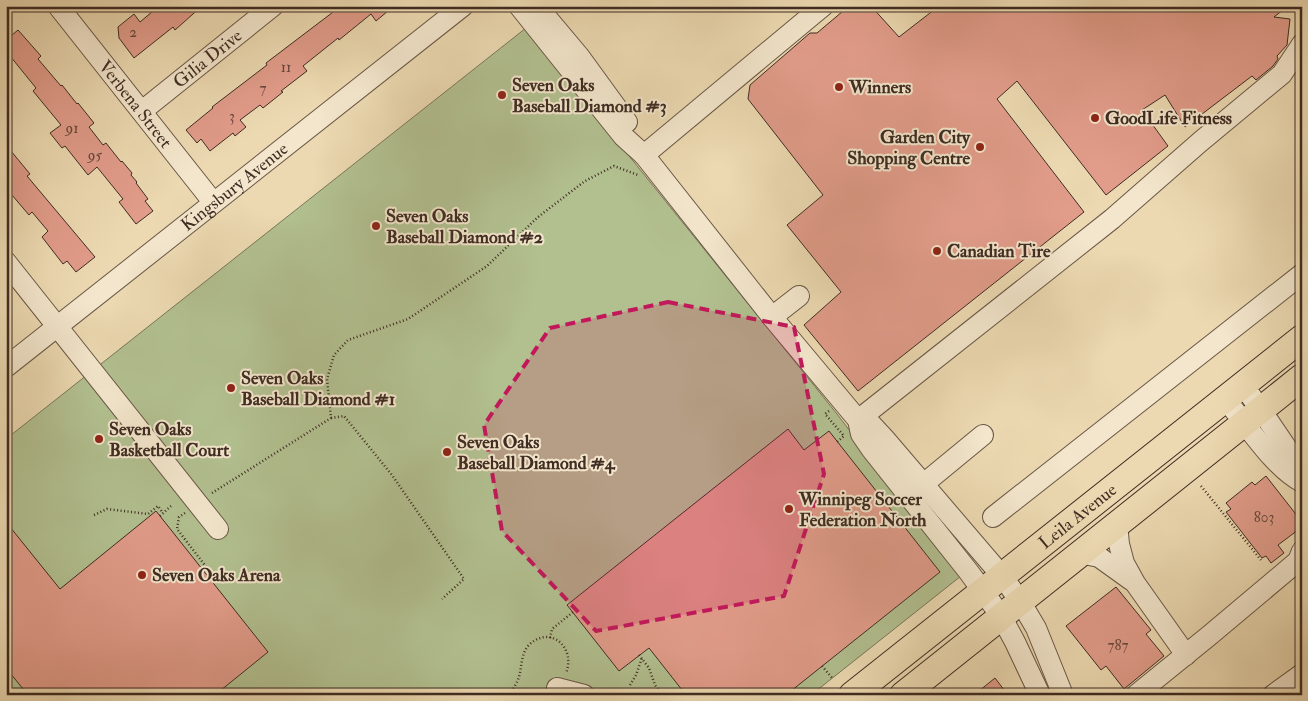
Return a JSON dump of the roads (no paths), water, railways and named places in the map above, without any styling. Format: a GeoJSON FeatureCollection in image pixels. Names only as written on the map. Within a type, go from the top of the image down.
{"type":"FeatureCollection","features":[{"type":"Feature","properties":{"kind":"main road","name":"Leila Avenue"},"geometry":{"type":"LineString","coordinates":[[842,687],[993,584],[1302,338]]}},
{"type":"Feature","properties":{"kind":"main road","name":"Leila Avenue"},"geometry":{"type":"LineString","coordinates":[[903,695],[1300,379]]}},
{"type":"Feature","properties":{"kind":"street","name":"Verbena Street"},"geometry":{"type":"LineString","coordinates":[[58,6],[213,202]]}},
{"type":"Feature","properties":{"kind":"street","name":"Gilia Drive"},"geometry":{"type":"LineString","coordinates":[[142,111],[273,6]]}},
{"type":"Feature","properties":{"kind":"street","name":"Kingsbury Avenue"},"geometry":{"type":"LineString","coordinates":[[6,367],[463,6]]}},
{"type":"Feature","properties":{"kind":"street"},"geometry":{"type":"LineString","coordinates":[[519,6],[623,136],[644,155],[772,317],[858,420],[861,434],[908,497],[993,584]]}},
{"type":"Feature","properties":{"kind":"street"},"geometry":{"type":"LineString","coordinates":[[537,6],[579,56],[632,128],[644,155]]}},
{"type":"Feature","properties":{"kind":"street"},"geometry":{"type":"LineString","coordinates":[[644,155],[823,6]]}},
{"type":"Feature","properties":{"kind":"street"},"geometry":{"type":"LineString","coordinates":[[858,420],[1112,219],[1282,74],[1302,44]]}},
{"type":"Feature","properties":{"kind":"street"},"geometry":{"type":"LineString","coordinates":[[6,262],[218,529]]}},
{"type":"Feature","properties":{"kind":"street"},"geometry":{"type":"LineString","coordinates":[[993,517],[1302,274]]}},
{"type":"Feature","properties":{"kind":"street"},"geometry":{"type":"LineString","coordinates":[[772,317],[799,296]]}},
{"type":"Feature","properties":{"kind":"street"},"geometry":{"type":"LineString","coordinates":[[1234,392],[1301,469],[1302,473]]}},
{"type":"Feature","properties":{"kind":"street"},"geometry":{"type":"LineString","coordinates":[[1253,416],[1258,441],[1290,476],[1302,482]]}},
{"type":"Feature","properties":{"kind":"street"},"geometry":{"type":"LineString","coordinates":[[858,420],[871,424],[924,483],[1011,609],[1036,628],[1063,695]]}},
{"type":"Feature","properties":{"kind":"street"},"geometry":{"type":"LineString","coordinates":[[908,497],[983,435]]}},
{"type":"Feature","properties":{"kind":"street"},"geometry":{"type":"LineString","coordinates":[[1117,524],[1119,544],[1124,563],[1135,583],[1186,655]]}},
{"type":"Feature","properties":{"kind":"street"},"geometry":{"type":"LineString","coordinates":[[1136,695],[1298,561],[1302,551]]}},
{"type":"Feature","properties":{"kind":"street"},"geometry":{"type":"LineString","coordinates":[[1080,554],[1099,557],[1135,583]]}},
{"type":"Feature","properties":{"kind":"street"},"geometry":{"type":"LineString","coordinates":[[1011,609],[1015,642],[1040,695]]}},
{"type":"Feature","properties":{"kind":"street"},"geometry":{"type":"LineString","coordinates":[[1273,695],[1302,674]]}},
{"type":"Feature","properties":{"kind":"street"},"geometry":{"type":"LineString","coordinates":[[557,688],[584,695]]}},
{"type":"Feature","properties":{"kind":"place","name":"Winners"},"geometry":{"type":"Point","coordinates":[839,87]}},
{"type":"Feature","properties":{"kind":"place","name":"Seven Oaks Baseball Diamond #3"},"geometry":{"type":"Point","coordinates":[502,95]}},
{"type":"Feature","properties":{"kind":"place","name":"GoodLife Fitness"},"geometry":{"type":"Point","coordinates":[1095,118]}},
{"type":"Feature","properties":{"kind":"place","name":"Garden City Shopping Centre"},"geometry":{"type":"Point","coordinates":[980,147]}},
{"type":"Feature","properties":{"kind":"place","name":"Seven Oaks Baseball Diamond #2"},"geometry":{"type":"Point","coordinates":[376,226]}},
{"type":"Feature","properties":{"kind":"place","name":"Canadian Tire"},"geometry":{"type":"Point","coordinates":[937,251]}},
{"type":"Feature","properties":{"kind":"place","name":"Seven Oaks Baseball Diamond #1"},"geometry":{"type":"Point","coordinates":[231,388]}},
{"type":"Feature","properties":{"kind":"place","name":"Seven Oaks Basketball Court"},"geometry":{"type":"Point","coordinates":[99,439]}},
{"type":"Feature","properties":{"kind":"place","name":"Seven Oaks Baseball Diamond #4"},"geometry":{"type":"Point","coordinates":[447,452]}},
{"type":"Feature","properties":{"kind":"place","name":"Winnipeg Soccer Federation North"},"geometry":{"type":"Point","coordinates":[789,509]}},
{"type":"Feature","properties":{"kind":"place","name":"Seven Oaks Arena"},"geometry":{"type":"Point","coordinates":[142,575]}}]}
